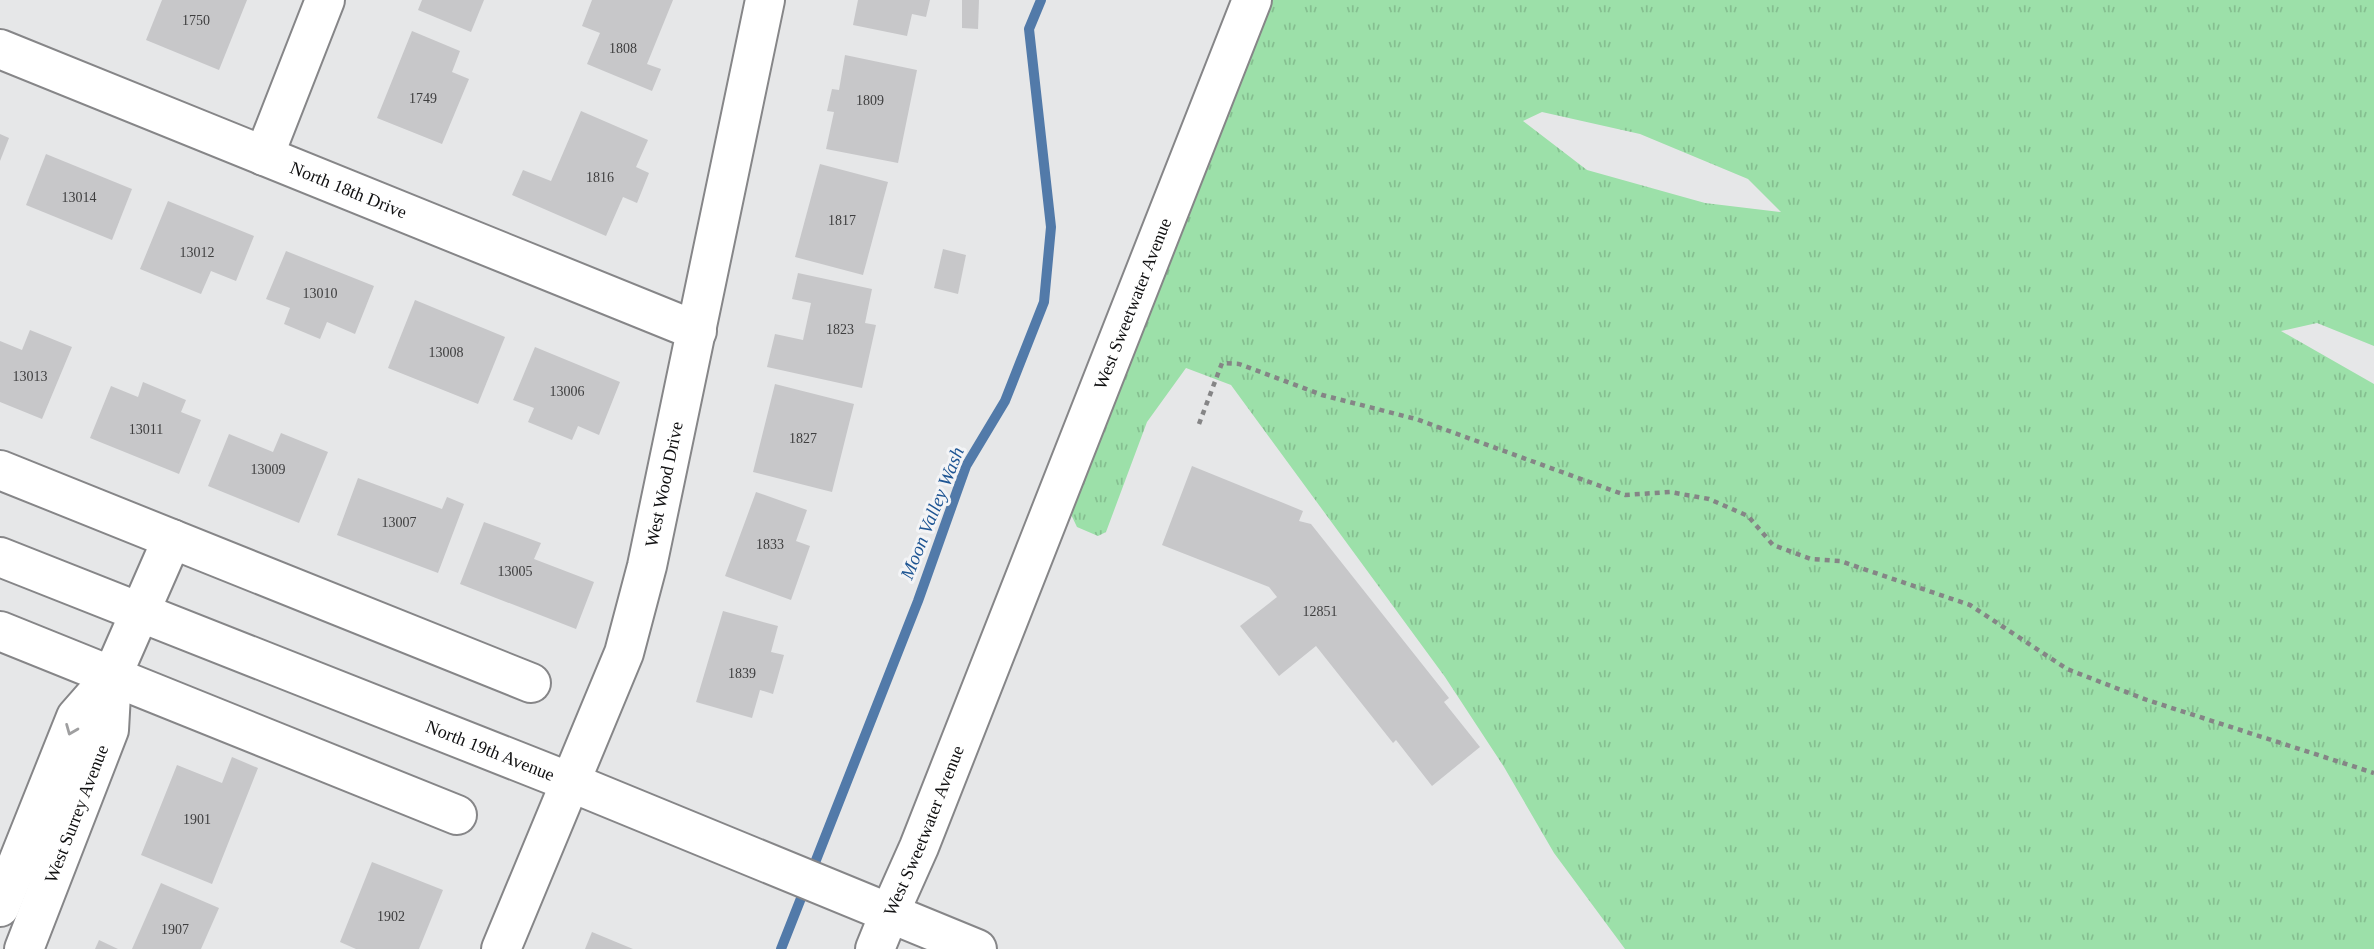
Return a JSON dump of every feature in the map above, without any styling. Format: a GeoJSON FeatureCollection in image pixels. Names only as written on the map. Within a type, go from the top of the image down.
{"type":"FeatureCollection","features":[{"type":"Feature","properties":{"kind":"street"},"geometry":{"type":"LineString","coordinates":[[264,156],[326,0]]}},
{"type":"Feature","properties":{"kind":"street","name":"West Wood Drive"},"geometry":{"type":"LineString","coordinates":[[501,949],[624,653],[647,566],[765,0]]}},
{"type":"Feature","properties":{"kind":"street","name":"West Sweetwater Avenue"},"geometry":{"type":"LineString","coordinates":[[890,912],[897,839],[1031,508],[1229,0]]}},
{"type":"Feature","properties":{"kind":"street","name":"West Sweetwater Avenue"},"geometry":{"type":"LineString","coordinates":[[890,912],[919,847],[1252,0]]}},
{"type":"Feature","properties":{"kind":"street","name":"North 18th Drive"},"geometry":{"type":"LineString","coordinates":[[0,49],[697,331]]}},
{"type":"Feature","properties":{"kind":"street"},"geometry":{"type":"LineString","coordinates":[[0,470],[531,683]]}},
{"type":"Feature","properties":{"kind":"street","name":"West Surrey Avenue"},"geometry":{"type":"LineString","coordinates":[[0,907],[76,717],[112,676],[172,539]]}},
{"type":"Feature","properties":{"kind":"street","name":"North 19th Avenue"},"geometry":{"type":"LineString","coordinates":[[0,557],[570,782],[977,949]]}},
{"type":"Feature","properties":{"kind":"street"},"geometry":{"type":"LineString","coordinates":[[0,631],[457,815]]}},
{"type":"Feature","properties":{"kind":"street","name":"West Surrey Avenue"},"geometry":{"type":"LineString","coordinates":[[23,949],[109,730],[112,676]]}},
{"type":"Feature","properties":{"kind":"street"},"geometry":{"type":"LineString","coordinates":[[875,949],[890,912]]}},
{"type":"Feature","properties":{"kind":"path"},"geometry":{"type":"LineString","coordinates":[[1199,424],[1222,363],[1240,363],[1322,395],[1416,419],[1625,495],[1670,492],[1709,499],[1748,516],[1773,545],[1811,559],[1840,561],[1970,604],[2067,669],[2147,700],[2374,773]]}},
{"type":"Feature","properties":{"kind":"green space"},"geometry":{"type":"Polygon","coordinates":[[[1267,0],[2374,0],[2374,346],[2317,323],[2281,331],[2374,384],[2374,949],[1625,949],[1554,853],[1504,767],[1445,677],[1231,385],[1186,368],[1147,422],[1106,532],[1098,536],[1077,527],[1066,504],[1267,0]],[[1542,112],[1523,121],[1587,170],[1705,203],[1781,212],[1748,179],[1640,134],[1542,112]]]}},
{"type":"Feature","properties":{"kind":"building"},"geometry":{"type":"Polygon","coordinates":[[[162,0],[247,0],[219,70],[146,40],[162,0]]]}},
{"type":"Feature","properties":{"kind":"building"},"geometry":{"type":"Polygon","coordinates":[[[422,0],[484,0],[471,32],[418,10],[422,0]]]}},
{"type":"Feature","properties":{"kind":"building"},"geometry":{"type":"Polygon","coordinates":[[[592,0],[673,0],[647,64],[661,69],[652,91],[587,64],[600,33],[582,26],[592,0]]]}},
{"type":"Feature","properties":{"kind":"building"},"geometry":{"type":"Polygon","coordinates":[[[858,0],[930,0],[926,17],[912,14],[907,36],[853,25],[858,0]]]}},
{"type":"Feature","properties":{"kind":"building"},"geometry":{"type":"Polygon","coordinates":[[[962,0],[979,0],[978,29],[962,28],[962,0]]]}},
{"type":"Feature","properties":{"kind":"building"},"geometry":{"type":"Polygon","coordinates":[[[412,31],[460,51],[452,72],[469,79],[442,144],[377,118],[412,31]]]}},
{"type":"Feature","properties":{"kind":"building"},"geometry":{"type":"Polygon","coordinates":[[[845,55],[917,70],[898,163],[826,149],[834,112],[827,111],[832,89],[839,90],[845,55]]]}},
{"type":"Feature","properties":{"kind":"building"},"geometry":{"type":"Polygon","coordinates":[[[581,111],[648,140],[636,167],[649,173],[637,203],[623,197],[606,236],[512,195],[523,170],[551,181],[581,111]]]}},
{"type":"Feature","properties":{"kind":"building"},"geometry":{"type":"Polygon","coordinates":[[[0,134],[9,138],[0,161],[0,134]]]}},
{"type":"Feature","properties":{"kind":"building"},"geometry":{"type":"Polygon","coordinates":[[[46,154],[132,189],[112,240],[26,205],[46,154]]]}},
{"type":"Feature","properties":{"kind":"building"},"geometry":{"type":"Polygon","coordinates":[[[820,164],[888,182],[863,275],[795,257],[820,164]]]}},
{"type":"Feature","properties":{"kind":"building"},"geometry":{"type":"Polygon","coordinates":[[[168,201],[254,236],[236,281],[211,271],[201,294],[140,269],[168,201]]]}},
{"type":"Feature","properties":{"kind":"building"},"geometry":{"type":"Polygon","coordinates":[[[943,249],[966,255],[958,294],[934,288],[943,249]]]}},
{"type":"Feature","properties":{"kind":"building"},"geometry":{"type":"Polygon","coordinates":[[[286,251],[374,286],[355,334],[327,322],[320,339],[284,324],[290,308],[266,299],[286,251]]]}},
{"type":"Feature","properties":{"kind":"building"},"geometry":{"type":"Polygon","coordinates":[[[798,273],[872,289],[865,323],[876,325],[862,388],[767,367],[775,334],[803,340],[811,303],[792,299],[798,273]]]}},
{"type":"Feature","properties":{"kind":"building"},"geometry":{"type":"Polygon","coordinates":[[[415,300],[505,337],[478,404],[388,368],[415,300]]]}},
{"type":"Feature","properties":{"kind":"building"},"geometry":{"type":"Polygon","coordinates":[[[30,330],[72,347],[42,419],[0,402],[0,341],[22,350],[30,330]]]}},
{"type":"Feature","properties":{"kind":"building"},"geometry":{"type":"Polygon","coordinates":[[[535,347],[620,382],[599,435],[578,426],[572,440],[528,422],[534,408],[513,400],[535,347]]]}},
{"type":"Feature","properties":{"kind":"building"},"geometry":{"type":"Polygon","coordinates":[[[143,382],[186,400],[181,412],[201,420],[179,474],[90,438],[111,386],[138,397],[143,382]]]}},
{"type":"Feature","properties":{"kind":"building"},"geometry":{"type":"Polygon","coordinates":[[[775,384],[854,404],[832,492],[753,472],[775,384]]]}},
{"type":"Feature","properties":{"kind":"building"},"geometry":{"type":"Polygon","coordinates":[[[281,433],[328,452],[299,523],[208,486],[229,434],[273,452],[281,433]]]}},
{"type":"Feature","properties":{"kind":"building"},"geometry":{"type":"Polygon","coordinates":[[[1192,466],[1303,511],[1299,521],[1311,524],[1449,698],[1444,702],[1480,747],[1432,786],[1396,740],[1393,743],[1316,646],[1279,676],[1240,626],[1277,597],[1269,587],[1162,545],[1192,466]]]}},
{"type":"Feature","properties":{"kind":"building"},"geometry":{"type":"Polygon","coordinates":[[[358,478],[442,509],[447,497],[464,504],[438,573],[337,535],[358,478]]]}},
{"type":"Feature","properties":{"kind":"building"},"geometry":{"type":"Polygon","coordinates":[[[756,492],[807,510],[796,541],[810,546],[791,600],[725,576],[756,492]]]}},
{"type":"Feature","properties":{"kind":"building"},"geometry":{"type":"Polygon","coordinates":[[[484,522],[541,543],[534,559],[594,582],[576,629],[460,584],[484,522]]]}},
{"type":"Feature","properties":{"kind":"building"},"geometry":{"type":"Polygon","coordinates":[[[723,611],[778,626],[771,652],[784,655],[773,694],[760,690],[752,718],[696,702],[723,611]]]}},
{"type":"Feature","properties":{"kind":"building"},"geometry":{"type":"Polygon","coordinates":[[[232,757],[258,768],[212,884],[141,855],[177,765],[222,783],[232,757]]]}},
{"type":"Feature","properties":{"kind":"building"},"geometry":{"type":"Polygon","coordinates":[[[372,862],[443,890],[419,949],[356,949],[340,942],[372,862]]]}},
{"type":"Feature","properties":{"kind":"building"},"geometry":{"type":"Polygon","coordinates":[[[161,883],[219,908],[201,949],[132,949],[161,883]]]}},
{"type":"Feature","properties":{"kind":"building"},"geometry":{"type":"Polygon","coordinates":[[[592,932],[633,949],[585,949],[592,932]]]}},
{"type":"Feature","properties":{"kind":"building"},"geometry":{"type":"Polygon","coordinates":[[[99,940],[118,949],[95,949],[99,940]]]}},
{"type":"Feature","properties":{"kind":"waterway","name":"Moon Valley Wash"},"geometry":{"type":"LineString","coordinates":[[781,949],[918,601],[966,466],[1005,401],[1044,302],[1051,227],[1029,29],[1041,0]]}}]}
